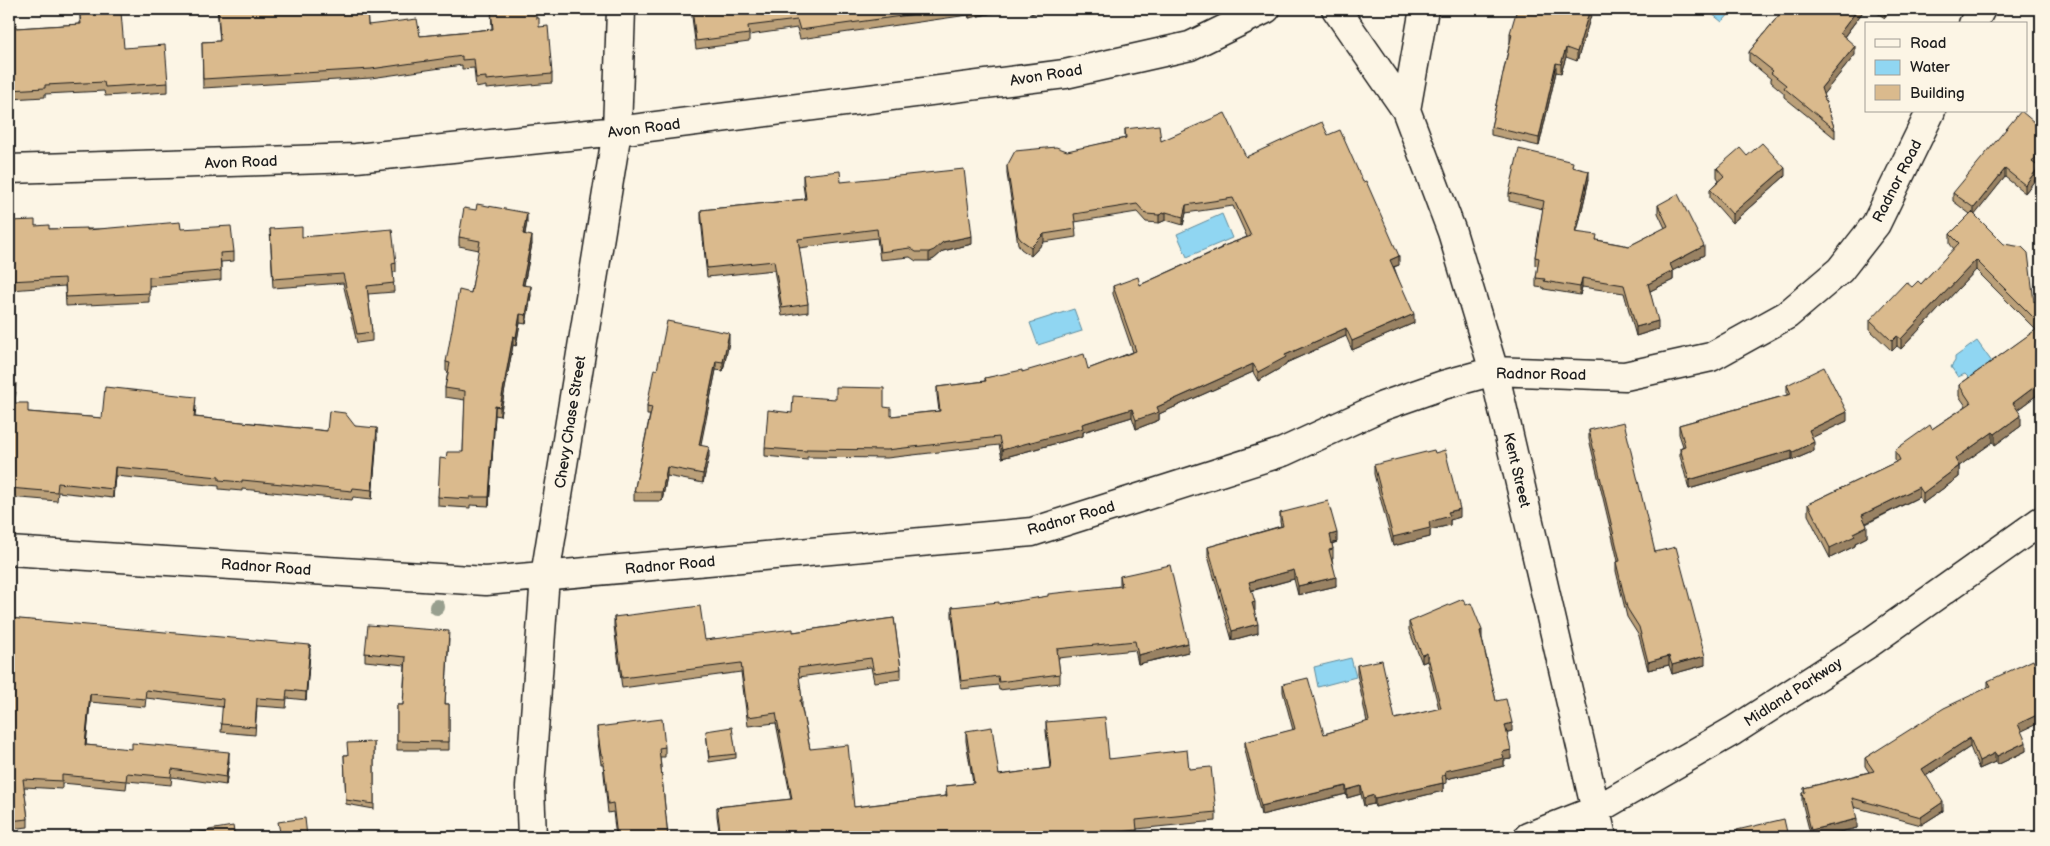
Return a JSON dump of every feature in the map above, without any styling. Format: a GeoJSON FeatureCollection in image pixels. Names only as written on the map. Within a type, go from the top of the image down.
{"type":"FeatureCollection","features":[{"type":"Feature","properties":{"kind":"street","name":"Chevy Chase Street"},"geometry":{"type":"LineString","coordinates":[[532,837],[530,787],[545,576],[617,131],[621,9]]}},
{"type":"Feature","properties":{"kind":"street","name":"Avon Road"},"geometry":{"type":"LineString","coordinates":[[9,169],[356,158],[617,131],[1065,74],[1190,46],[1266,9]]}},
{"type":"Feature","properties":{"kind":"street"},"geometry":{"type":"LineString","coordinates":[[1336,9],[1406,110]]}},
{"type":"Feature","properties":{"kind":"street"},"geometry":{"type":"LineString","coordinates":[[1406,110],[1424,9]]}},
{"type":"Feature","properties":{"kind":"street"},"geometry":{"type":"LineString","coordinates":[[1974,22],[1981,9]]}},
{"type":"Feature","properties":{"kind":"street","name":"Kent Street"},"geometry":{"type":"LineString","coordinates":[[1406,110],[1452,232],[1494,371],[1602,837]]}},
{"type":"Feature","properties":{"kind":"street","name":"Radnor Road"},"geometry":{"type":"LineString","coordinates":[[9,551],[486,581],[1032,532],[1284,452],[1383,406],[1443,385],[1494,371],[1625,376],[1711,358],[1787,315],[1840,270],[1876,224],[1931,112]]}},
{"type":"Feature","properties":{"kind":"street","name":"Midland Parkway"},"geometry":{"type":"LineString","coordinates":[[1528,837],[1596,810],[1733,731],[1836,664],[2041,521]]}},
{"type":"Feature","properties":{"kind":"water"},"geometry":{"type":"Polygon","coordinates":[[[1706,9],[1734,9],[1722,22],[1706,9]]]}},
{"type":"Feature","properties":{"kind":"water"},"geometry":{"type":"Polygon","coordinates":[[[1222,214],[1232,238],[1187,257],[1177,234],[1222,214]]]}},
{"type":"Feature","properties":{"kind":"water"},"geometry":{"type":"Polygon","coordinates":[[[1074,309],[1082,331],[1038,345],[1030,323],[1074,309]]]}},
{"type":"Feature","properties":{"kind":"water"},"geometry":{"type":"Polygon","coordinates":[[[1977,341],[1992,362],[1969,378],[1965,374],[1958,377],[1951,367],[1955,357],[1977,341]]]}},
{"type":"Feature","properties":{"kind":"water"},"geometry":{"type":"Polygon","coordinates":[[[1351,658],[1356,677],[1318,687],[1314,667],[1351,658]]]}},
{"type":"Feature","properties":{"kind":"building"},"geometry":{"type":"Polygon","coordinates":[[[218,9],[367,9],[368,25],[417,19],[420,36],[493,29],[491,9],[535,9],[536,18],[539,18],[539,27],[548,26],[552,74],[486,80],[486,77],[476,78],[474,59],[462,60],[462,56],[371,69],[203,79],[202,42],[220,41],[218,9]]]}},
{"type":"Feature","properties":{"kind":"building"},"geometry":{"type":"Polygon","coordinates":[[[692,9],[952,9],[800,30],[797,20],[748,26],[749,34],[696,41],[692,9]]]}},
{"type":"Feature","properties":{"kind":"building"},"geometry":{"type":"Polygon","coordinates":[[[1517,9],[1590,9],[1577,52],[1566,48],[1561,64],[1556,63],[1539,138],[1491,127],[1512,34],[1510,33],[1517,9]]]}},
{"type":"Feature","properties":{"kind":"building"},"geometry":{"type":"Polygon","coordinates":[[[1784,9],[1858,9],[1840,33],[1855,46],[1821,88],[1835,130],[1784,88],[1786,85],[1771,73],[1773,71],[1749,52],[1784,9]]]}},
{"type":"Feature","properties":{"kind":"building"},"geometry":{"type":"Polygon","coordinates":[[[121,12],[124,48],[165,45],[168,83],[105,87],[104,82],[45,85],[45,88],[10,90],[9,23],[16,22],[16,28],[81,24],[80,15],[121,12]]]}},
{"type":"Feature","properties":{"kind":"building"},"geometry":{"type":"Polygon","coordinates":[[[2020,112],[2041,128],[2041,151],[2032,162],[2039,167],[2025,185],[2005,169],[1974,208],[1953,193],[2020,112]]]}},
{"type":"Feature","properties":{"kind":"building"},"geometry":{"type":"Polygon","coordinates":[[[1225,113],[1246,157],[1322,122],[1328,135],[1340,130],[1363,182],[1366,181],[1399,256],[1390,260],[1414,314],[1352,341],[1346,328],[1285,355],[1286,357],[1258,372],[1253,364],[1157,407],[1159,412],[1136,420],[1132,409],[1082,424],[1083,428],[1002,450],[999,437],[887,450],[807,449],[807,451],[765,448],[768,410],[792,413],[793,396],[836,399],[836,387],[884,388],[884,407],[891,408],[891,416],[940,411],[937,387],[986,381],[985,378],[1022,370],[1022,372],[1084,354],[1088,369],[1136,351],[1113,286],[1138,277],[1140,285],[1221,247],[1251,236],[1233,198],[1186,205],[1183,217],[1166,212],[1159,215],[1146,214],[1137,204],[1074,214],[1076,229],[1044,234],[1031,247],[1018,236],[1007,166],[1015,151],[1056,147],[1067,151],[1126,138],[1125,129],[1159,125],[1161,141],[1225,113]]]}},
{"type":"Feature","properties":{"kind":"building"},"geometry":{"type":"Polygon","coordinates":[[[1762,143],[1785,168],[1732,214],[1710,189],[1724,176],[1717,168],[1740,148],[1747,156],[1762,143]]]}},
{"type":"Feature","properties":{"kind":"building"},"geometry":{"type":"Polygon","coordinates":[[[1519,149],[1573,162],[1572,167],[1589,171],[1575,232],[1597,235],[1596,240],[1629,246],[1668,226],[1658,205],[1678,194],[1704,246],[1670,264],[1673,271],[1648,284],[1658,321],[1636,327],[1624,285],[1582,278],[1580,287],[1536,278],[1539,258],[1535,257],[1544,201],[1509,193],[1519,149]]]}},
{"type":"Feature","properties":{"kind":"building"},"geometry":{"type":"Polygon","coordinates":[[[964,169],[972,236],[943,242],[929,252],[916,252],[910,248],[880,252],[877,229],[798,239],[808,304],[782,308],[774,261],[707,268],[701,210],[806,199],[803,175],[840,171],[841,182],[964,169]]]}},
{"type":"Feature","properties":{"kind":"building"},"geometry":{"type":"Polygon","coordinates":[[[477,204],[527,213],[523,234],[532,236],[522,285],[531,286],[526,315],[520,314],[516,337],[513,336],[500,407],[495,406],[489,497],[470,497],[470,499],[438,497],[440,458],[446,459],[447,452],[463,452],[465,391],[445,388],[450,363],[446,362],[459,290],[471,293],[480,241],[459,237],[464,208],[476,210],[477,204]]]}},
{"type":"Feature","properties":{"kind":"building"},"geometry":{"type":"Polygon","coordinates":[[[1972,212],[2004,244],[2022,247],[2028,253],[2034,302],[2041,296],[2041,325],[1976,260],[1901,339],[1897,336],[1892,341],[1870,320],[1906,282],[1912,287],[1918,281],[1921,284],[1959,243],[1950,234],[1972,212]]]}},
{"type":"Feature","properties":{"kind":"building"},"geometry":{"type":"Polygon","coordinates":[[[35,220],[35,226],[49,225],[49,229],[87,228],[87,230],[180,222],[181,229],[231,226],[234,252],[220,253],[221,271],[149,277],[149,293],[66,297],[65,278],[10,281],[10,221],[35,220]]]}},
{"type":"Feature","properties":{"kind":"building"},"geometry":{"type":"Polygon","coordinates":[[[302,227],[302,237],[392,229],[396,263],[392,264],[394,283],[367,286],[372,332],[357,334],[343,274],[273,279],[270,229],[302,227]]]}},
{"type":"Feature","properties":{"kind":"building"},"geometry":{"type":"Polygon","coordinates":[[[667,321],[729,333],[723,362],[716,361],[699,445],[709,447],[703,474],[667,467],[662,492],[634,492],[652,407],[647,406],[654,369],[657,370],[667,321]]]}},
{"type":"Feature","properties":{"kind":"building"},"geometry":{"type":"Polygon","coordinates":[[[2041,326],[2041,382],[2013,403],[2021,415],[1955,459],[1959,466],[1923,493],[1919,487],[1862,515],[1867,526],[1853,533],[1855,536],[1830,548],[1808,504],[1900,460],[1895,450],[1930,425],[1932,429],[1971,403],[1959,385],[2041,326]]]}},
{"type":"Feature","properties":{"kind":"building"},"geometry":{"type":"Polygon","coordinates":[[[1824,367],[1847,412],[1809,430],[1814,442],[1793,452],[1792,450],[1689,480],[1680,448],[1685,446],[1679,425],[1791,394],[1787,385],[1824,367]]]}},
{"type":"Feature","properties":{"kind":"building"},"geometry":{"type":"Polygon","coordinates":[[[9,383],[16,383],[15,403],[28,403],[28,412],[102,418],[105,387],[196,397],[194,417],[327,431],[329,411],[345,413],[355,426],[377,428],[372,490],[353,488],[352,491],[242,480],[242,482],[219,480],[219,477],[115,467],[113,489],[58,483],[57,492],[9,488],[9,383]]]}},
{"type":"Feature","properties":{"kind":"building"},"geometry":{"type":"Polygon","coordinates":[[[1624,422],[1655,552],[1676,547],[1705,656],[1672,665],[1669,656],[1648,662],[1639,627],[1627,608],[1616,562],[1620,561],[1589,430],[1624,422]]]}},
{"type":"Feature","properties":{"kind":"building"},"geometry":{"type":"Polygon","coordinates":[[[1434,450],[1435,453],[1445,450],[1460,509],[1448,512],[1450,516],[1429,522],[1430,528],[1393,537],[1374,465],[1434,450]]]}},
{"type":"Feature","properties":{"kind":"building"},"geometry":{"type":"Polygon","coordinates":[[[1328,501],[1337,533],[1330,535],[1333,549],[1329,550],[1336,577],[1298,586],[1294,570],[1249,582],[1255,602],[1252,603],[1258,624],[1232,631],[1208,547],[1283,526],[1280,513],[1328,501]]]}},
{"type":"Feature","properties":{"kind":"building"},"geometry":{"type":"Polygon","coordinates":[[[1170,565],[1188,643],[1138,655],[1135,641],[1057,649],[1060,674],[999,682],[998,676],[961,681],[952,607],[999,602],[999,604],[1048,596],[1048,594],[1122,586],[1120,576],[1170,565]]]}},
{"type":"Feature","properties":{"kind":"building"},"geometry":{"type":"Polygon","coordinates":[[[1463,599],[1466,605],[1471,603],[1482,630],[1480,631],[1496,701],[1506,699],[1512,723],[1505,725],[1511,750],[1502,752],[1504,758],[1445,771],[1446,775],[1442,776],[1443,783],[1375,798],[1374,795],[1364,798],[1361,786],[1347,790],[1346,786],[1261,806],[1245,742],[1295,729],[1283,684],[1308,678],[1324,734],[1369,721],[1357,665],[1382,660],[1395,719],[1441,708],[1427,653],[1422,655],[1409,622],[1463,599]]]}},
{"type":"Feature","properties":{"kind":"building"},"geometry":{"type":"Polygon","coordinates":[[[700,606],[705,640],[793,629],[793,632],[894,618],[901,669],[874,673],[871,658],[798,668],[802,700],[800,700],[810,749],[848,745],[854,807],[947,796],[946,786],[974,783],[966,731],[992,727],[999,775],[1051,768],[1046,722],[1105,717],[1109,759],[1187,750],[1189,769],[1211,767],[1216,812],[1136,820],[1137,830],[1077,837],[721,837],[717,807],[792,799],[776,713],[748,717],[741,663],[622,678],[614,617],[700,606]]]}},
{"type":"Feature","properties":{"kind":"building"},"geometry":{"type":"Polygon","coordinates":[[[9,618],[310,645],[306,692],[287,690],[286,700],[257,698],[255,727],[221,724],[223,699],[146,690],[145,699],[90,694],[85,745],[132,749],[132,743],[229,752],[226,777],[172,769],[171,777],[127,773],[126,781],[62,775],[62,781],[23,779],[28,819],[9,821],[9,618]]]}},
{"type":"Feature","properties":{"kind":"building"},"geometry":{"type":"Polygon","coordinates":[[[368,625],[449,631],[445,704],[449,704],[449,742],[397,741],[397,705],[403,705],[406,657],[365,653],[368,625]]]}},
{"type":"Feature","properties":{"kind":"building"},"geometry":{"type":"Polygon","coordinates":[[[2033,660],[2041,678],[2041,713],[2018,724],[2026,742],[1997,756],[1995,753],[1979,761],[1970,738],[1922,769],[1943,802],[1921,817],[1852,798],[1857,819],[1811,830],[1802,793],[1805,792],[1804,788],[1874,771],[1865,758],[1944,708],[1991,686],[1988,681],[2033,660]]]}},
{"type":"Feature","properties":{"kind":"building"},"geometry":{"type":"Polygon","coordinates":[[[662,719],[665,747],[659,748],[668,837],[617,837],[613,803],[608,804],[603,755],[601,755],[597,727],[662,719]]]}},
{"type":"Feature","properties":{"kind":"building"},"geometry":{"type":"Polygon","coordinates":[[[732,727],[736,754],[709,757],[706,731],[732,727]]]}},
{"type":"Feature","properties":{"kind":"building"},"geometry":{"type":"Polygon","coordinates":[[[374,742],[374,804],[346,800],[344,755],[348,755],[347,743],[374,742]]]}},
{"type":"Feature","properties":{"kind":"building"},"geometry":{"type":"Polygon","coordinates":[[[305,818],[307,837],[281,837],[278,822],[305,818]]]}},
{"type":"Feature","properties":{"kind":"building"},"geometry":{"type":"Polygon","coordinates":[[[1784,819],[1788,837],[1739,837],[1737,830],[1784,819]]]}},
{"type":"Feature","properties":{"kind":"building"},"geometry":{"type":"Polygon","coordinates":[[[233,826],[235,837],[144,837],[209,831],[233,826]]]}}]}
